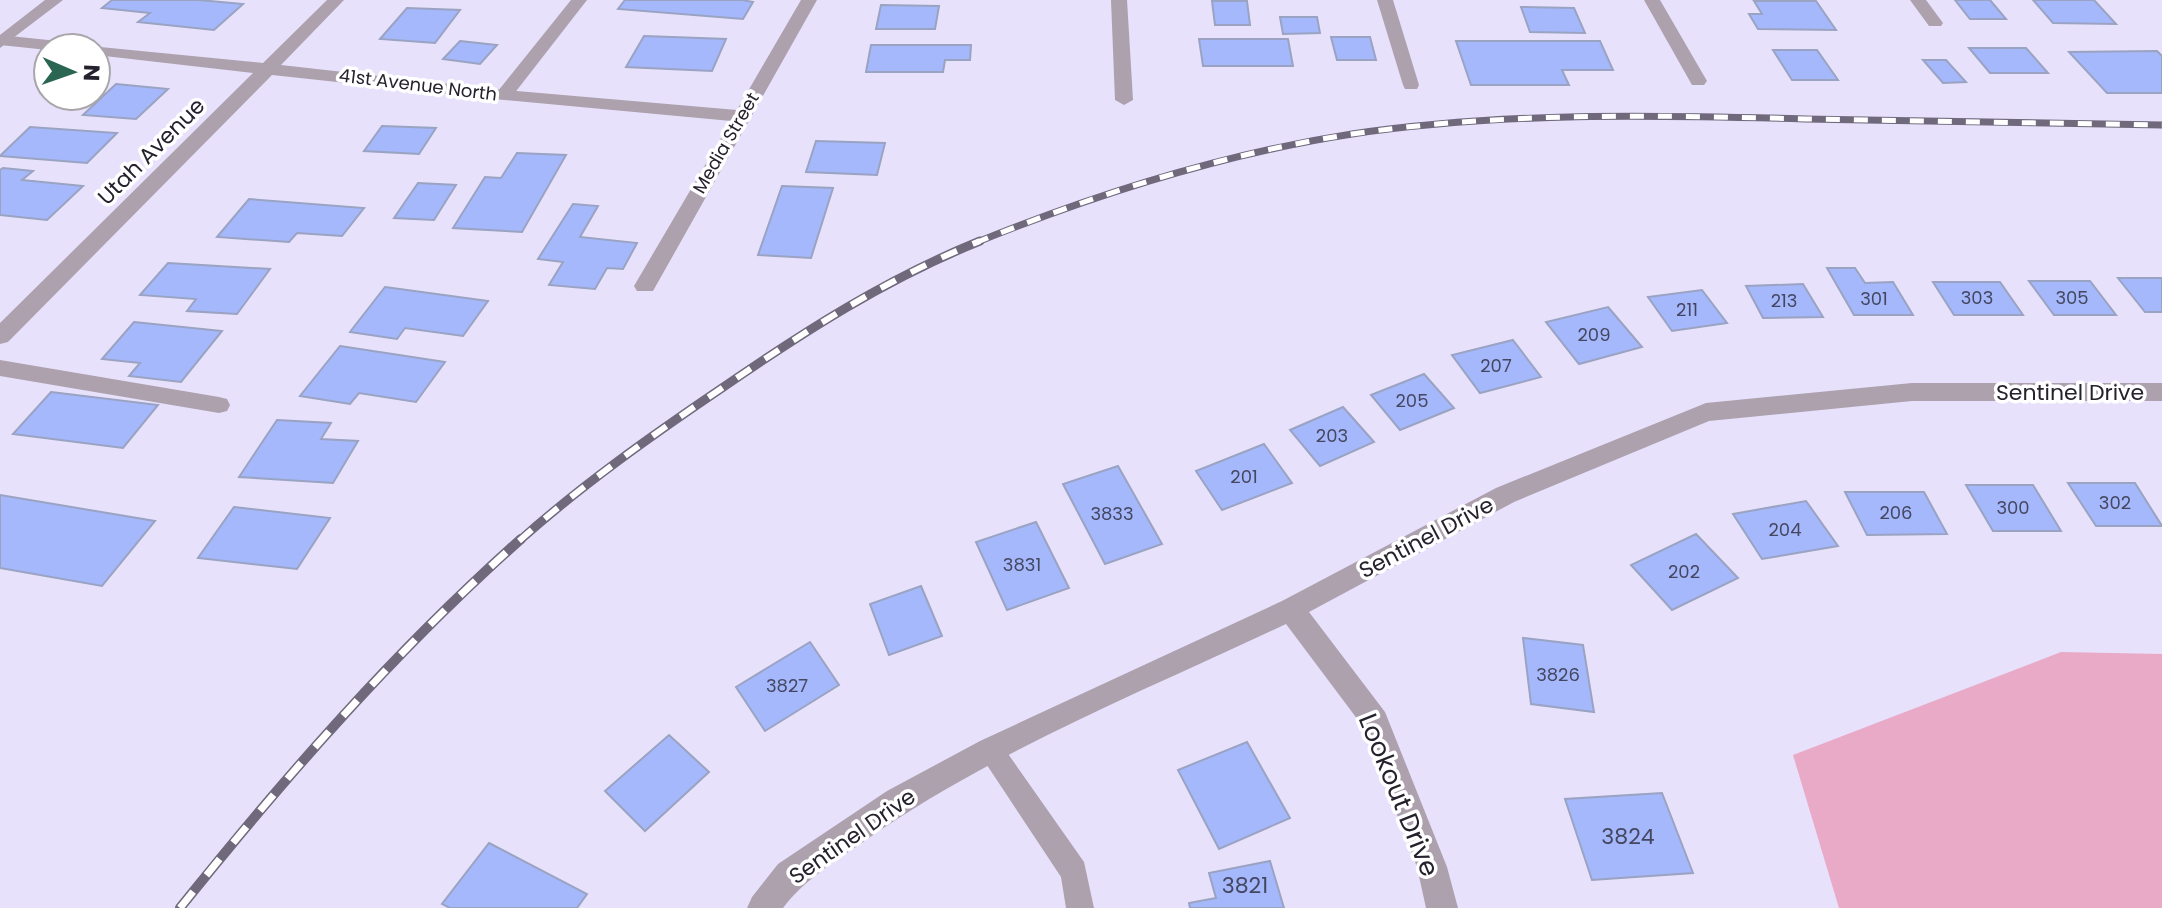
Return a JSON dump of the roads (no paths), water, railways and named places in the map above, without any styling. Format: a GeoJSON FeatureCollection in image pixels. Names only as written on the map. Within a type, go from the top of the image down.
{"type":"FeatureCollection","features":[{"type":"Feature","properties":{"kind":"street","name":"Utah Avenue"},"geometry":{"type":"LineString","coordinates":[[0,336],[336,0]]}},
{"type":"Feature","properties":{"kind":"street","name":"Media Street"},"geometry":{"type":"LineString","coordinates":[[645,286],[809,0]]}},
{"type":"Feature","properties":{"kind":"street"},"geometry":{"type":"LineString","coordinates":[[1119,0],[1124,100]]}},
{"type":"Feature","properties":{"kind":"street"},"geometry":{"type":"LineString","coordinates":[[1652,0],[1698,81]]}},
{"type":"Feature","properties":{"kind":"street"},"geometry":{"type":"LineString","coordinates":[[1,41],[32,44]]}},
{"type":"Feature","properties":{"kind":"street","name":"41st Avenue North"},"geometry":{"type":"LineString","coordinates":[[112,52],[504,95],[741,116]]}},
{"type":"Feature","properties":{"kind":"street","name":"Sentinel Drive"},"geometry":{"type":"LineString","coordinates":[[763,908],[789,875],[897,801],[990,750],[1291,609],[1505,495],[1706,412],[1912,392],[2162,392]]}},
{"type":"Feature","properties":{"kind":"street","name":"Lookout Drive"},"geometry":{"type":"LineString","coordinates":[[1291,609],[1375,721],[1432,867],[1442,908]]}},
{"type":"Feature","properties":{"kind":"lane"},"geometry":{"type":"LineString","coordinates":[[1,41],[55,0]]}},
{"type":"Feature","properties":{"kind":"lane"},"geometry":{"type":"LineString","coordinates":[[504,95],[579,0]]}},
{"type":"Feature","properties":{"kind":"lane"},"geometry":{"type":"LineString","coordinates":[[1385,0],[1411,85]]}},
{"type":"Feature","properties":{"kind":"lane"},"geometry":{"type":"LineString","coordinates":[[1918,0],[1935,23]]}},
{"type":"Feature","properties":{"kind":"lane"},"geometry":{"type":"LineString","coordinates":[[0,368],[219,405]]}},
{"type":"Feature","properties":{"kind":"lane"},"geometry":{"type":"LineString","coordinates":[[990,750],[1074,872],[1080,908]]}},
{"type":"Feature","properties":{"kind":"railway"},"geometry":{"type":"LineString","coordinates":[[978,242],[1113,192],[1207,164],[1303,142],[1408,127],[1521,119],[1635,116],[2162,125]]}},
{"type":"Feature","properties":{"kind":"railway"},"geometry":{"type":"LineString","coordinates":[[519,541],[618,461],[784,346],[879,289],[978,242]]}},
{"type":"Feature","properties":{"kind":"railway"},"geometry":{"type":"LineString","coordinates":[[180,908],[260,811],[385,670],[521,539]]}}]}
